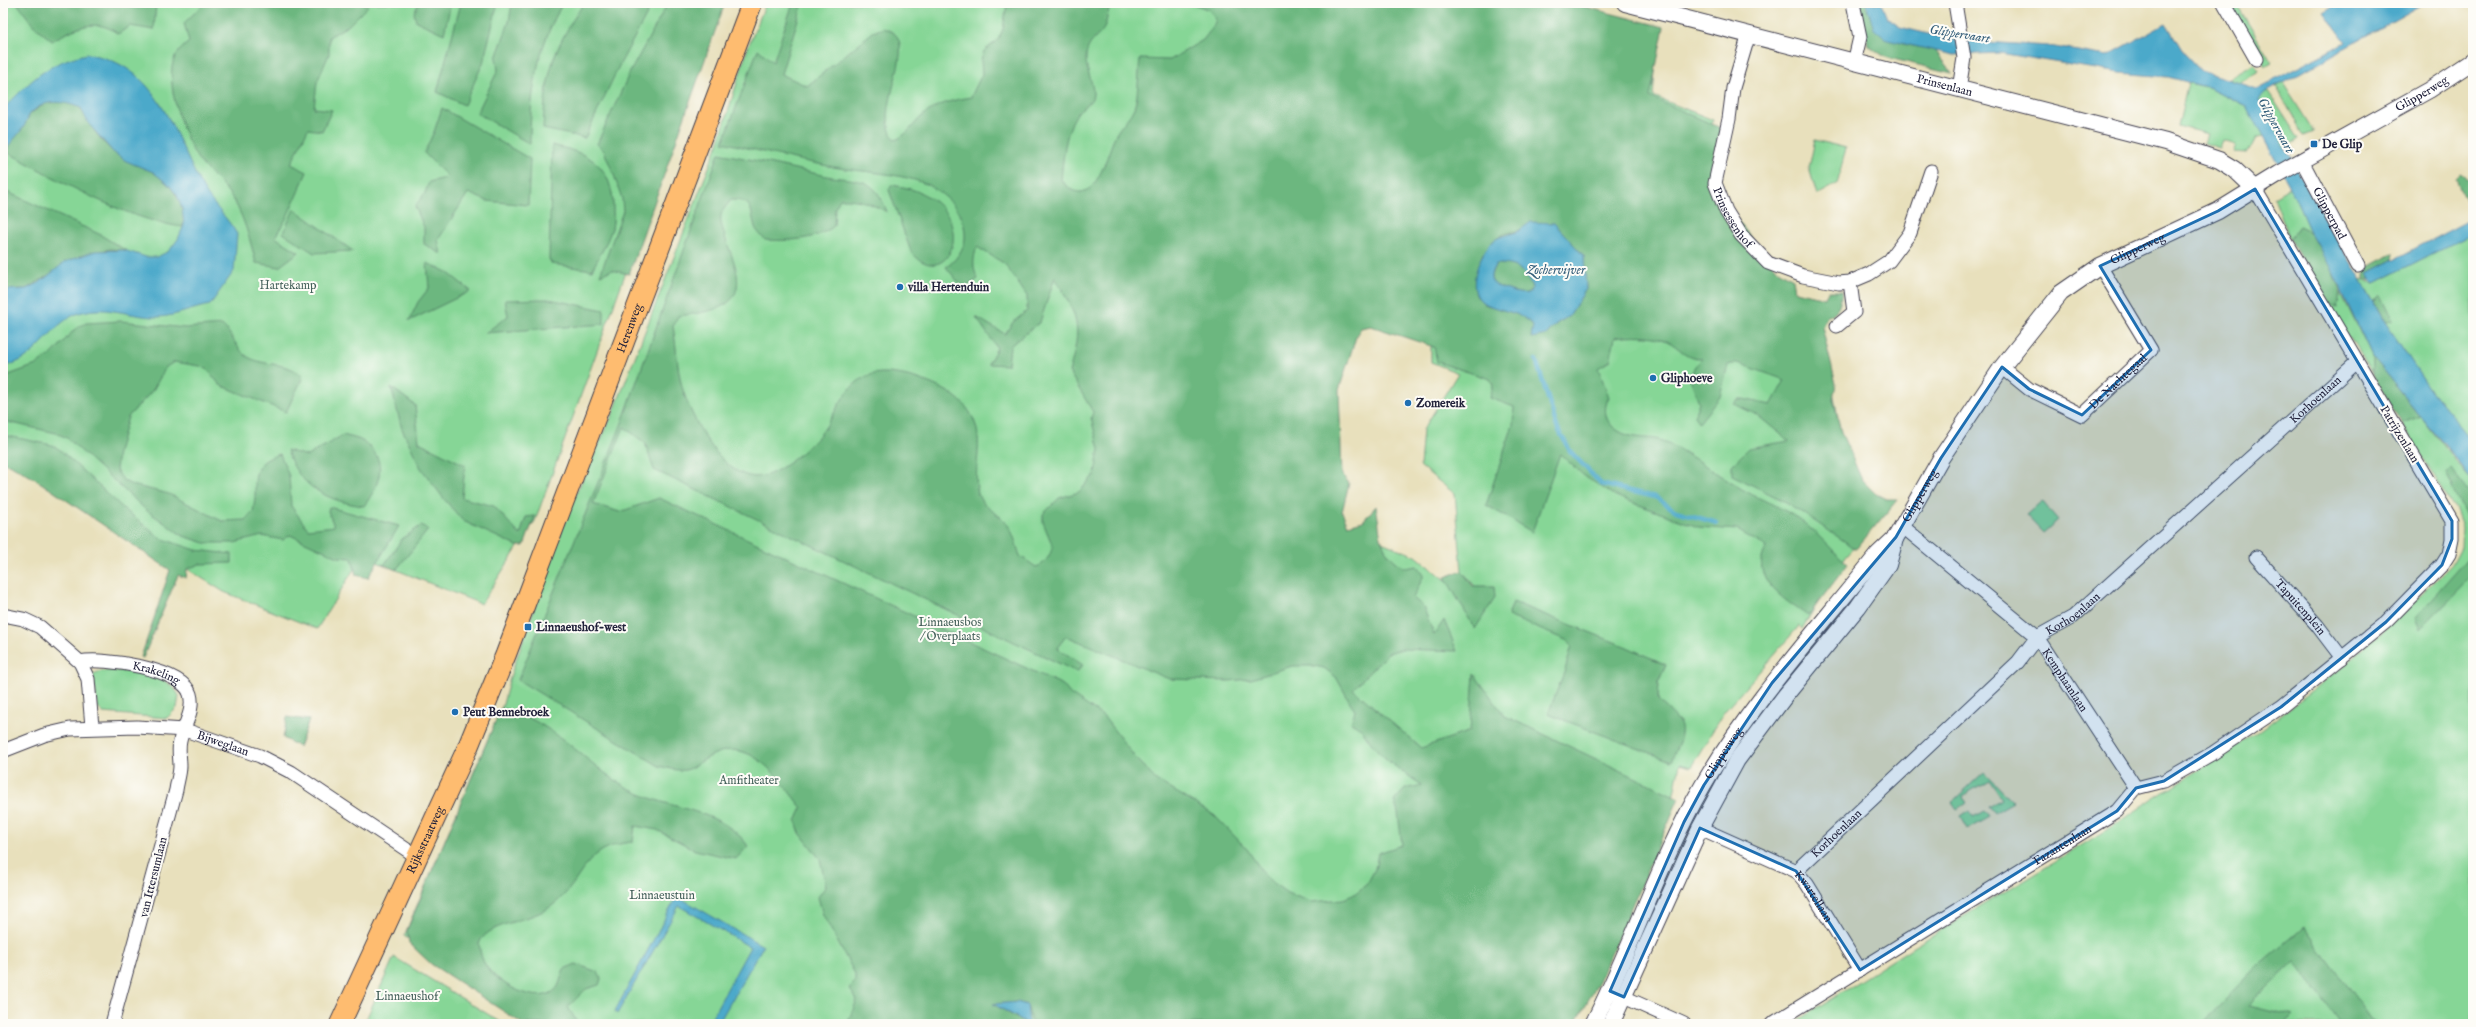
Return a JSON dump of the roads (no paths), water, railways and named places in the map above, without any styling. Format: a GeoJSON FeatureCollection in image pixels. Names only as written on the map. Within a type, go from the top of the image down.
{"type":"FeatureCollection","features":[{"type":"Feature","properties":{"kind":"main road","name":"Herenweg"},"geometry":{"type":"LineString","coordinates":[[506,654],[752,3]]}},
{"type":"Feature","properties":{"kind":"main road","name":"Rijksstraatweg"},"geometry":{"type":"LineString","coordinates":[[340,1024],[416,856],[468,747],[506,654]]}},
{"type":"Feature","properties":{"kind":"street","name":"Prinsenlaan"},"geometry":{"type":"LineString","coordinates":[[1625,3],[2194,150],[2234,168],[2254,189]]}},
{"type":"Feature","properties":{"kind":"street"},"geometry":{"type":"LineString","coordinates":[[1853,3],[1860,37],[1854,63]]}},
{"type":"Feature","properties":{"kind":"street"},"geometry":{"type":"LineString","coordinates":[[1955,3],[1964,58],[1959,89]]}},
{"type":"Feature","properties":{"kind":"street"},"geometry":{"type":"LineString","coordinates":[[2224,3],[2256,59]]}},
{"type":"Feature","properties":{"kind":"street","name":"Prinsessenhof"},"geometry":{"type":"LineString","coordinates":[[1749,34],[1733,88],[1729,119],[1715,183],[1726,211],[1741,235],[1768,263],[1803,276],[1839,283],[1850,282],[1869,274],[1889,261],[1910,233],[1931,171]]}},
{"type":"Feature","properties":{"kind":"street","name":"Glipperweg"},"geometry":{"type":"LineString","coordinates":[[1593,1024],[1617,994],[1700,828],[1719,792],[1746,749],[1785,696],[1858,607],[1888,565],[1899,532],[1941,458],[2002,367],[2061,293],[2100,266],[2218,211],[2302,160],[2429,90],[2473,61]]}},
{"type":"Feature","properties":{"kind":"street","name":"Glipperpad"},"geometry":{"type":"LineString","coordinates":[[2302,160],[2358,266]]}},
{"type":"Feature","properties":{"kind":"street","name":"Patrijzenlaan"},"geometry":{"type":"LineString","coordinates":[[2254,189],[2452,521],[2453,530],[2449,554],[2442,565],[2386,622],[2342,658]]}},
{"type":"Feature","properties":{"kind":"street","name":"De Nachtegaal"},"geometry":{"type":"LineString","coordinates":[[2002,367],[2029,389],[2082,415],[2151,350],[2100,266]]}},
{"type":"Feature","properties":{"kind":"street"},"geometry":{"type":"LineString","coordinates":[[1837,326],[1854,312],[1850,282]]}},
{"type":"Feature","properties":{"kind":"street","name":"Korhoenlaan"},"geometry":{"type":"LineString","coordinates":[[1796,871],[2018,662],[2037,637],[2073,617],[2357,362]]}},
{"type":"Feature","properties":{"kind":"street","name":"Glipperweg"},"geometry":{"type":"LineString","coordinates":[[1611,1024],[1617,994],[1684,822],[1704,785],[1772,683],[1878,554],[1899,532]]}},
{"type":"Feature","properties":{"kind":"street","name":"Kemphaanlaan"},"geometry":{"type":"LineString","coordinates":[[1899,532],[2037,637],[2136,788]]}},
{"type":"Feature","properties":{"kind":"street","name":"Tapuitenplein"},"geometry":{"type":"LineString","coordinates":[[2256,557],[2317,624],[2342,658]]}},
{"type":"Feature","properties":{"kind":"street"},"geometry":{"type":"LineString","coordinates":[[3,615],[24,619],[40,627],[80,662],[89,687],[92,727]]}},
{"type":"Feature","properties":{"kind":"street"},"geometry":{"type":"LineString","coordinates":[[2136,788],[2164,781],[2213,753],[2281,707],[2342,658]]}},
{"type":"Feature","properties":{"kind":"street","name":"Krakeling"},"geometry":{"type":"LineString","coordinates":[[80,662],[101,660],[143,668],[172,678],[186,686],[191,700],[185,730]]}},
{"type":"Feature","properties":{"kind":"street","name":"Bijweglaan"},"geometry":{"type":"LineString","coordinates":[[3,751],[44,735],[92,727],[185,730],[260,756],[291,772],[416,856]]}},
{"type":"Feature","properties":{"kind":"street","name":"van Ittersumlaan"},"geometry":{"type":"LineString","coordinates":[[112,1024],[176,790],[180,768],[180,742],[185,730]]}},
{"type":"Feature","properties":{"kind":"street","name":"Glipperweg"},"geometry":{"type":"LineString","coordinates":[[1704,785],[1719,792]]}},
{"type":"Feature","properties":{"kind":"street","name":"Fazantenlaan"},"geometry":{"type":"LineString","coordinates":[[1772,1024],[2117,811],[2136,788]]}},
{"type":"Feature","properties":{"kind":"street"},"geometry":{"type":"LineString","coordinates":[[1684,822],[1700,828]]}},
{"type":"Feature","properties":{"kind":"street","name":"Kwartellaan"},"geometry":{"type":"LineString","coordinates":[[1700,828],[1796,871],[1807,884],[1860,970]]}},
{"type":"Feature","properties":{"kind":"street"},"geometry":{"type":"LineString","coordinates":[[1617,994],[1684,1024]]}},
{"type":"Feature","properties":{"kind":"water"},"geometry":{"type":"Polygon","coordinates":[[[1866,3],[1881,3],[1887,18],[1900,27],[1953,40],[2049,46],[2107,56],[2166,23],[2184,53],[2201,71],[2257,89],[2346,42],[2324,12],[2339,3],[2425,3],[2283,83],[2272,87],[2263,94],[2259,101],[2385,322],[2432,392],[2473,442],[2473,483],[2457,460],[2372,357],[2331,268],[2310,232],[2290,187],[2246,106],[2210,88],[2168,77],[2119,73],[2000,53],[1954,55],[1887,40],[1874,29],[1866,3]]]}},
{"type":"Feature","properties":{"kind":"water"},"geometry":{"type":"Polygon","coordinates":[[[87,54],[111,60],[131,71],[147,86],[160,104],[172,124],[203,188],[237,234],[234,271],[210,305],[159,317],[149,317],[107,310],[85,311],[64,321],[25,358],[15,363],[3,366],[3,290],[26,289],[39,283],[65,262],[95,251],[124,250],[146,257],[157,257],[169,251],[178,239],[184,225],[182,209],[177,195],[168,184],[153,172],[126,161],[113,152],[88,123],[81,108],[54,102],[42,105],[30,114],[24,126],[3,156],[3,109],[40,74],[61,62],[87,54]]]}},
{"type":"Feature","properties":{"kind":"water"},"geometry":{"type":"Polygon","coordinates":[[[2473,218],[2473,233],[2375,283],[2371,280],[2368,273],[2473,218]]]}},
{"type":"Feature","properties":{"kind":"water","name":"Zochervijver"},"geometry":{"type":"Polygon","coordinates":[[[1531,222],[1554,223],[1584,256],[1586,289],[1569,316],[1556,324],[1546,335],[1531,338],[1533,325],[1528,320],[1517,314],[1486,304],[1479,299],[1475,292],[1474,283],[1478,265],[1486,249],[1491,243],[1500,237],[1518,231],[1531,222]],[[1496,264],[1491,275],[1493,282],[1500,287],[1523,294],[1530,292],[1532,288],[1530,282],[1523,272],[1514,266],[1496,264]]]}},
{"type":"Feature","properties":{"kind":"water"},"geometry":{"type":"Polygon","coordinates":[[[677,896],[763,946],[718,1024],[708,1024],[750,947],[679,906],[617,1014],[615,1011],[677,896]]]}},
{"type":"Feature","properties":{"kind":"water"},"geometry":{"type":"Polygon","coordinates":[[[1017,1002],[1027,1005],[1029,1024],[993,1004],[1017,1002]]]}},
{"type":"Feature","properties":{"kind":"waterway"},"geometry":{"type":"LineString","coordinates":[[1536,360],[1557,427],[1570,451],[1601,484],[1655,497],[1676,511],[1717,523]]}},
{"type":"Feature","properties":{"kind":"place","name":"De Glip"},"geometry":{"type":"Point","coordinates":[2314,144]}},
{"type":"Feature","properties":{"kind":"place","name":"villa Hertenduin"},"geometry":{"type":"Point","coordinates":[900,287]}},
{"type":"Feature","properties":{"kind":"place","name":"Gliphoeve"},"geometry":{"type":"Point","coordinates":[1653,378]}},
{"type":"Feature","properties":{"kind":"place","name":"Zomereik"},"geometry":{"type":"Point","coordinates":[1408,403]}},
{"type":"Feature","properties":{"kind":"place","name":"Linnaeushof-west"},"geometry":{"type":"Point","coordinates":[528,627]}},
{"type":"Feature","properties":{"kind":"place","name":"Peut Bennebroek"},"geometry":{"type":"Point","coordinates":[455,712]}},
{"type":"Feature","properties":{"kind":"water label","name":"Glippervaart"},"geometry":{"type":"Point","coordinates":[1960,33]}},
{"type":"Feature","properties":{"kind":"water label","name":"Glippervaart"},"geometry":{"type":"Point","coordinates":[2277,125]}},
{"type":"Feature","properties":{"kind":"park label","name":"Hartekamp"},"geometry":{"type":"Point","coordinates":[288,285]}},
{"type":"Feature","properties":{"kind":"park label","name":"Linnaeusbos / Overplaats"},"geometry":{"type":"Point","coordinates":[950,629]}},
{"type":"Feature","properties":{"kind":"park label","name":"Amfitheater"},"geometry":{"type":"Point","coordinates":[749,780]}},
{"type":"Feature","properties":{"kind":"park label","name":"Linnaeustuin"},"geometry":{"type":"Point","coordinates":[662,895]}},
{"type":"Feature","properties":{"kind":"park label","name":"Linnaeushof"},"geometry":{"type":"Point","coordinates":[407,996]}}]}
